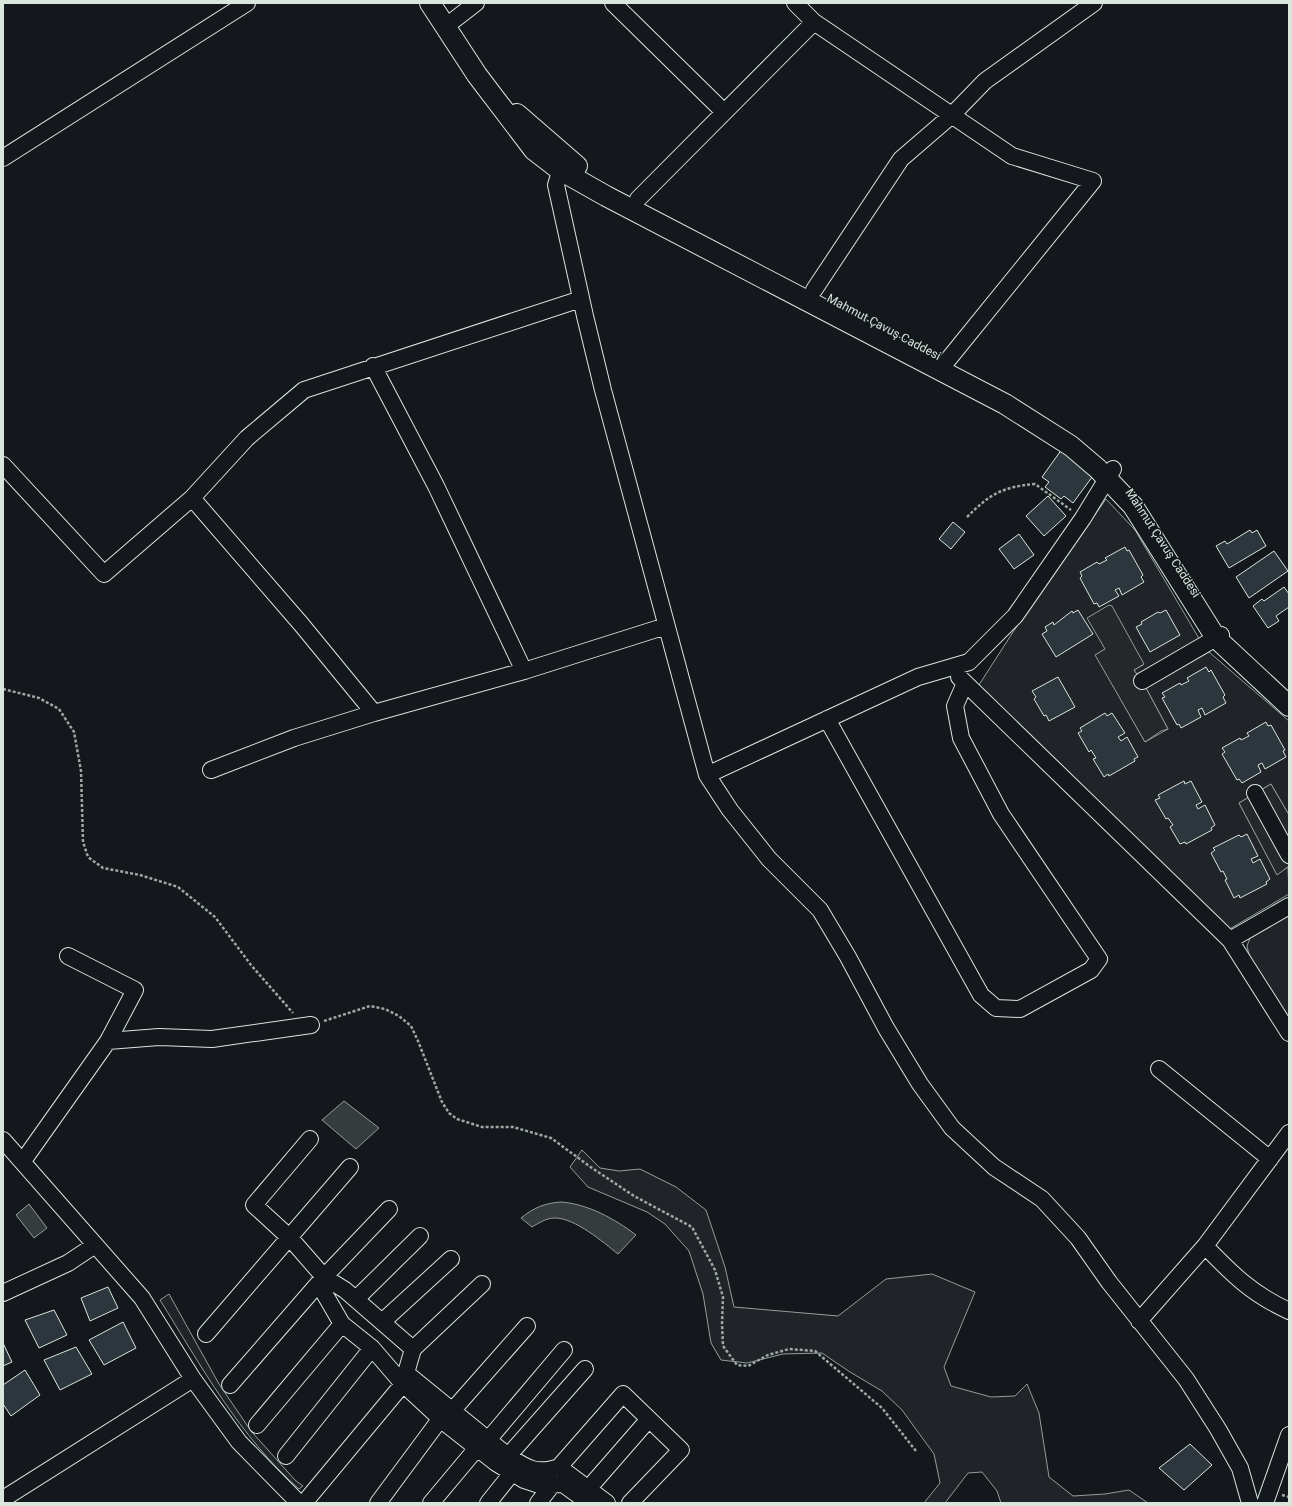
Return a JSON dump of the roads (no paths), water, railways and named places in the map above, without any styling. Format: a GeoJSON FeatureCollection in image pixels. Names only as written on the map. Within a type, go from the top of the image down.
{"type":"FeatureCollection","features":[{"type":"Feature","properties":{"kind":"main road"},"geometry":{"type":"LineString","coordinates":[[430,3],[477,75],[514,126],[534,150],[563,164],[606,196],[1006,404],[1071,446],[1133,506],[1218,637],[1289,706]]}},
{"type":"Feature","properties":{"kind":"main road","name":"Mahmut Çavuş Caddesi"},"geometry":{"type":"LineString","coordinates":[[443,3],[518,116],[563,164],[581,169],[814,290],[1019,400],[1068,430],[1106,481],[1145,512],[1218,637],[1289,696]]}},
{"type":"Feature","properties":{"kind":"street"},"geometry":{"type":"LineString","coordinates":[[3,158],[247,3]]}},
{"type":"Feature","properties":{"kind":"street"},"geometry":{"type":"LineString","coordinates":[[454,20],[476,3]]}},
{"type":"Feature","properties":{"kind":"street"},"geometry":{"type":"LineString","coordinates":[[613,3],[724,112]]}},
{"type":"Feature","properties":{"kind":"street"},"geometry":{"type":"LineString","coordinates":[[795,3],[814,22],[1012,156],[1093,181],[948,361]]}},
{"type":"Feature","properties":{"kind":"street"},"geometry":{"type":"LineString","coordinates":[[814,290],[901,159],[952,116],[985,81],[1094,3]]}},
{"type":"Feature","properties":{"kind":"street"},"geometry":{"type":"LineString","coordinates":[[638,199],[814,22]]}},
{"type":"Feature","properties":{"kind":"street"},"geometry":{"type":"LineString","coordinates":[[563,164],[556,185],[581,299],[603,390],[707,775],[730,810],[769,859],[820,910],[848,957],[886,1028],[920,1084],[952,1128],[994,1167],[1042,1199],[1078,1238],[1139,1321],[1186,1379],[1218,1429],[1240,1468],[1250,1503]]}},
{"type":"Feature","properties":{"kind":"street"},"geometry":{"type":"LineString","coordinates":[[3,465],[104,574],[192,498],[247,438],[304,390],[581,299]]}},
{"type":"Feature","properties":{"kind":"street"},"geometry":{"type":"LineString","coordinates":[[374,366],[436,486],[524,671]]}},
{"type":"Feature","properties":{"kind":"street"},"geometry":{"type":"LineString","coordinates":[[707,775],[918,677],[969,662],[1016,616],[1106,481]]}},
{"type":"Feature","properties":{"kind":"street"},"geometry":{"type":"LineString","coordinates":[[192,498],[301,624],[374,713]]}},
{"type":"Feature","properties":{"kind":"street"},"geometry":{"type":"LineString","coordinates":[[211,770],[294,738],[374,713],[524,671],[666,626]]}},
{"type":"Feature","properties":{"kind":"street"},"geometry":{"type":"LineString","coordinates":[[1142,681],[1218,637]]}},
{"type":"Feature","properties":{"kind":"street"},"geometry":{"type":"LineString","coordinates":[[950,668],[1230,940],[1289,1033]]}},
{"type":"Feature","properties":{"kind":"street"},"geometry":{"type":"LineString","coordinates":[[827,719],[980,995],[996,1008],[1020,1009],[1091,970],[1099,959],[1001,814],[961,738],[955,706],[965,682]]}},
{"type":"Feature","properties":{"kind":"street"},"geometry":{"type":"LineString","coordinates":[[1255,793],[1289,855]]}},
{"type":"Feature","properties":{"kind":"street"},"geometry":{"type":"LineString","coordinates":[[1230,940],[1289,906]]}},
{"type":"Feature","properties":{"kind":"street"},"geometry":{"type":"LineString","coordinates":[[23,1161],[108,1041],[135,990],[68,956]]}},
{"type":"Feature","properties":{"kind":"street"},"geometry":{"type":"LineString","coordinates":[[108,1041],[159,1037],[212,1039],[311,1025]]}},
{"type":"Feature","properties":{"kind":"street"},"geometry":{"type":"LineString","coordinates":[[1159,1070],[1270,1159]]}},
{"type":"Feature","properties":{"kind":"street"},"geometry":{"type":"LineString","coordinates":[[1139,1321],[1205,1246],[1289,1133]]}},
{"type":"Feature","properties":{"kind":"street"},"geometry":{"type":"LineString","coordinates":[[310,1139],[254,1205],[290,1238],[324,1277],[356,1298],[413,1349]]}},
{"type":"Feature","properties":{"kind":"street"},"geometry":{"type":"LineString","coordinates":[[3,1140],[142,1298],[193,1379],[239,1442],[299,1503]]}},
{"type":"Feature","properties":{"kind":"street"},"geometry":{"type":"LineString","coordinates":[[206,1334],[350,1167]]}},
{"type":"Feature","properties":{"kind":"street"},"geometry":{"type":"LineString","coordinates":[[230,1385],[324,1277],[389,1209]]}},
{"type":"Feature","properties":{"kind":"street"},"geometry":{"type":"LineString","coordinates":[[356,1298],[420,1236]]}},
{"type":"Feature","properties":{"kind":"street"},"geometry":{"type":"LineString","coordinates":[[3,1293],[68,1263],[94,1245]]}},
{"type":"Feature","properties":{"kind":"street"},"geometry":{"type":"LineString","coordinates":[[1205,1246],[1237,1278],[1266,1300],[1289,1311]]}},
{"type":"Feature","properties":{"kind":"street"},"geometry":{"type":"LineString","coordinates":[[382,1322],[451,1259]]}},
{"type":"Feature","properties":{"kind":"street"},"geometry":{"type":"LineString","coordinates":[[324,1277],[324,1293],[342,1324],[372,1348],[403,1384],[483,1444],[512,1473],[524,1480],[539,1485],[563,1484],[606,1503]]}},
{"type":"Feature","properties":{"kind":"street"},"geometry":{"type":"LineString","coordinates":[[446,1415],[406,1373],[413,1349],[482,1284]]}},
{"type":"Feature","properties":{"kind":"street"},"geometry":{"type":"LineString","coordinates":[[257,1425],[342,1324]]}},
{"type":"Feature","properties":{"kind":"street"},"geometry":{"type":"LineString","coordinates":[[378,1503],[446,1415],[527,1326]]}},
{"type":"Feature","properties":{"kind":"street"},"geometry":{"type":"LineString","coordinates":[[286,1456],[372,1348]]}},
{"type":"Feature","properties":{"kind":"street"},"geometry":{"type":"LineString","coordinates":[[431,1503],[564,1350]]}},
{"type":"Feature","properties":{"kind":"street"},"geometry":{"type":"LineString","coordinates":[[508,1456],[585,1368]]}},
{"type":"Feature","properties":{"kind":"street"},"geometry":{"type":"LineString","coordinates":[[10,1499],[193,1379]]}},
{"type":"Feature","properties":{"kind":"street"},"geometry":{"type":"LineString","coordinates":[[304,1503],[403,1384]]}},
{"type":"Feature","properties":{"kind":"street"},"geometry":{"type":"LineString","coordinates":[[483,1444],[534,1470],[547,1471],[559,1467],[623,1394],[681,1450],[630,1503]]}},
{"type":"Feature","properties":{"kind":"street"},"geometry":{"type":"LineString","coordinates":[[588,1496],[649,1419]]}},
{"type":"Feature","properties":{"kind":"street"},"geometry":{"type":"LineString","coordinates":[[1265,1503],[1289,1434]]}},
{"type":"Feature","properties":{"kind":"street"},"geometry":{"type":"LineString","coordinates":[[559,1467],[588,1496]]}},
{"type":"Feature","properties":{"kind":"street"},"geometry":{"type":"LineString","coordinates":[[488,1503],[512,1473]]}},
{"type":"Feature","properties":{"kind":"street"},"geometry":{"type":"LineString","coordinates":[[538,1503],[553,1484]]}}]}
